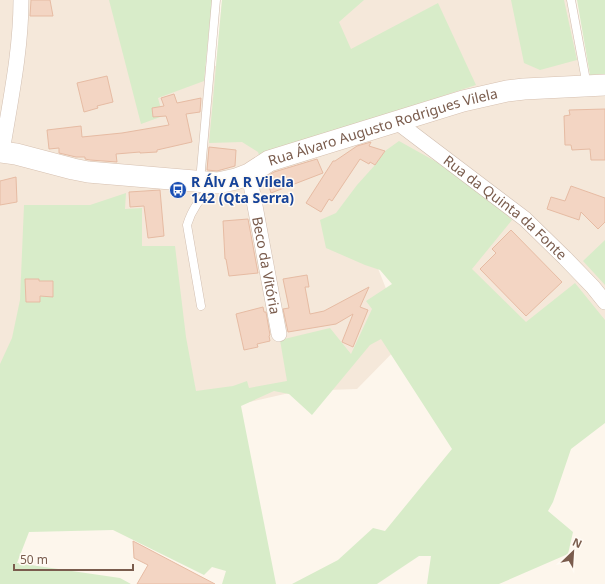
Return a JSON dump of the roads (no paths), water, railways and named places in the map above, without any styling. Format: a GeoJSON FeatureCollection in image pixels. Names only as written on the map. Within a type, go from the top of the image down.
{"type":"FeatureCollection","features":[{"type":"Feature","properties":{"kind":"main road","name":"Rua Álvaro Augusto Rodrigues Vilela"},"geometry":{"type":"LineString","coordinates":[[1,152],[16,154],[88,172],[209,182],[236,179],[249,174],[269,162],[463,101],[507,91],[524,89],[596,86]]}},
{"type":"Feature","properties":{"kind":"street"},"geometry":{"type":"LineString","coordinates":[[1,152],[17,61],[21,23],[21,0]]}},
{"type":"Feature","properties":{"kind":"street","name":"Rua da Quinta da Fonte"},"geometry":{"type":"LineString","coordinates":[[397,122],[525,220],[566,258],[605,302]]}},
{"type":"Feature","properties":{"kind":"street","name":"Beco da Vitória"},"geometry":{"type":"LineString","coordinates":[[249,174],[279,334]]}},
{"type":"Feature","properties":{"kind":"lane"},"geometry":{"type":"LineString","coordinates":[[201,306],[187,225],[191,212],[206,192],[209,182],[216,0]]}},
{"type":"Feature","properties":{"kind":"lane"},"geometry":{"type":"LineString","coordinates":[[571,0],[596,86]]}},
{"type":"Feature","properties":{"kind":"place","name":"R Álv A R Vilela 142 (Qta Serra)"},"geometry":{"type":"Point","coordinates":[178,190]}}]}
